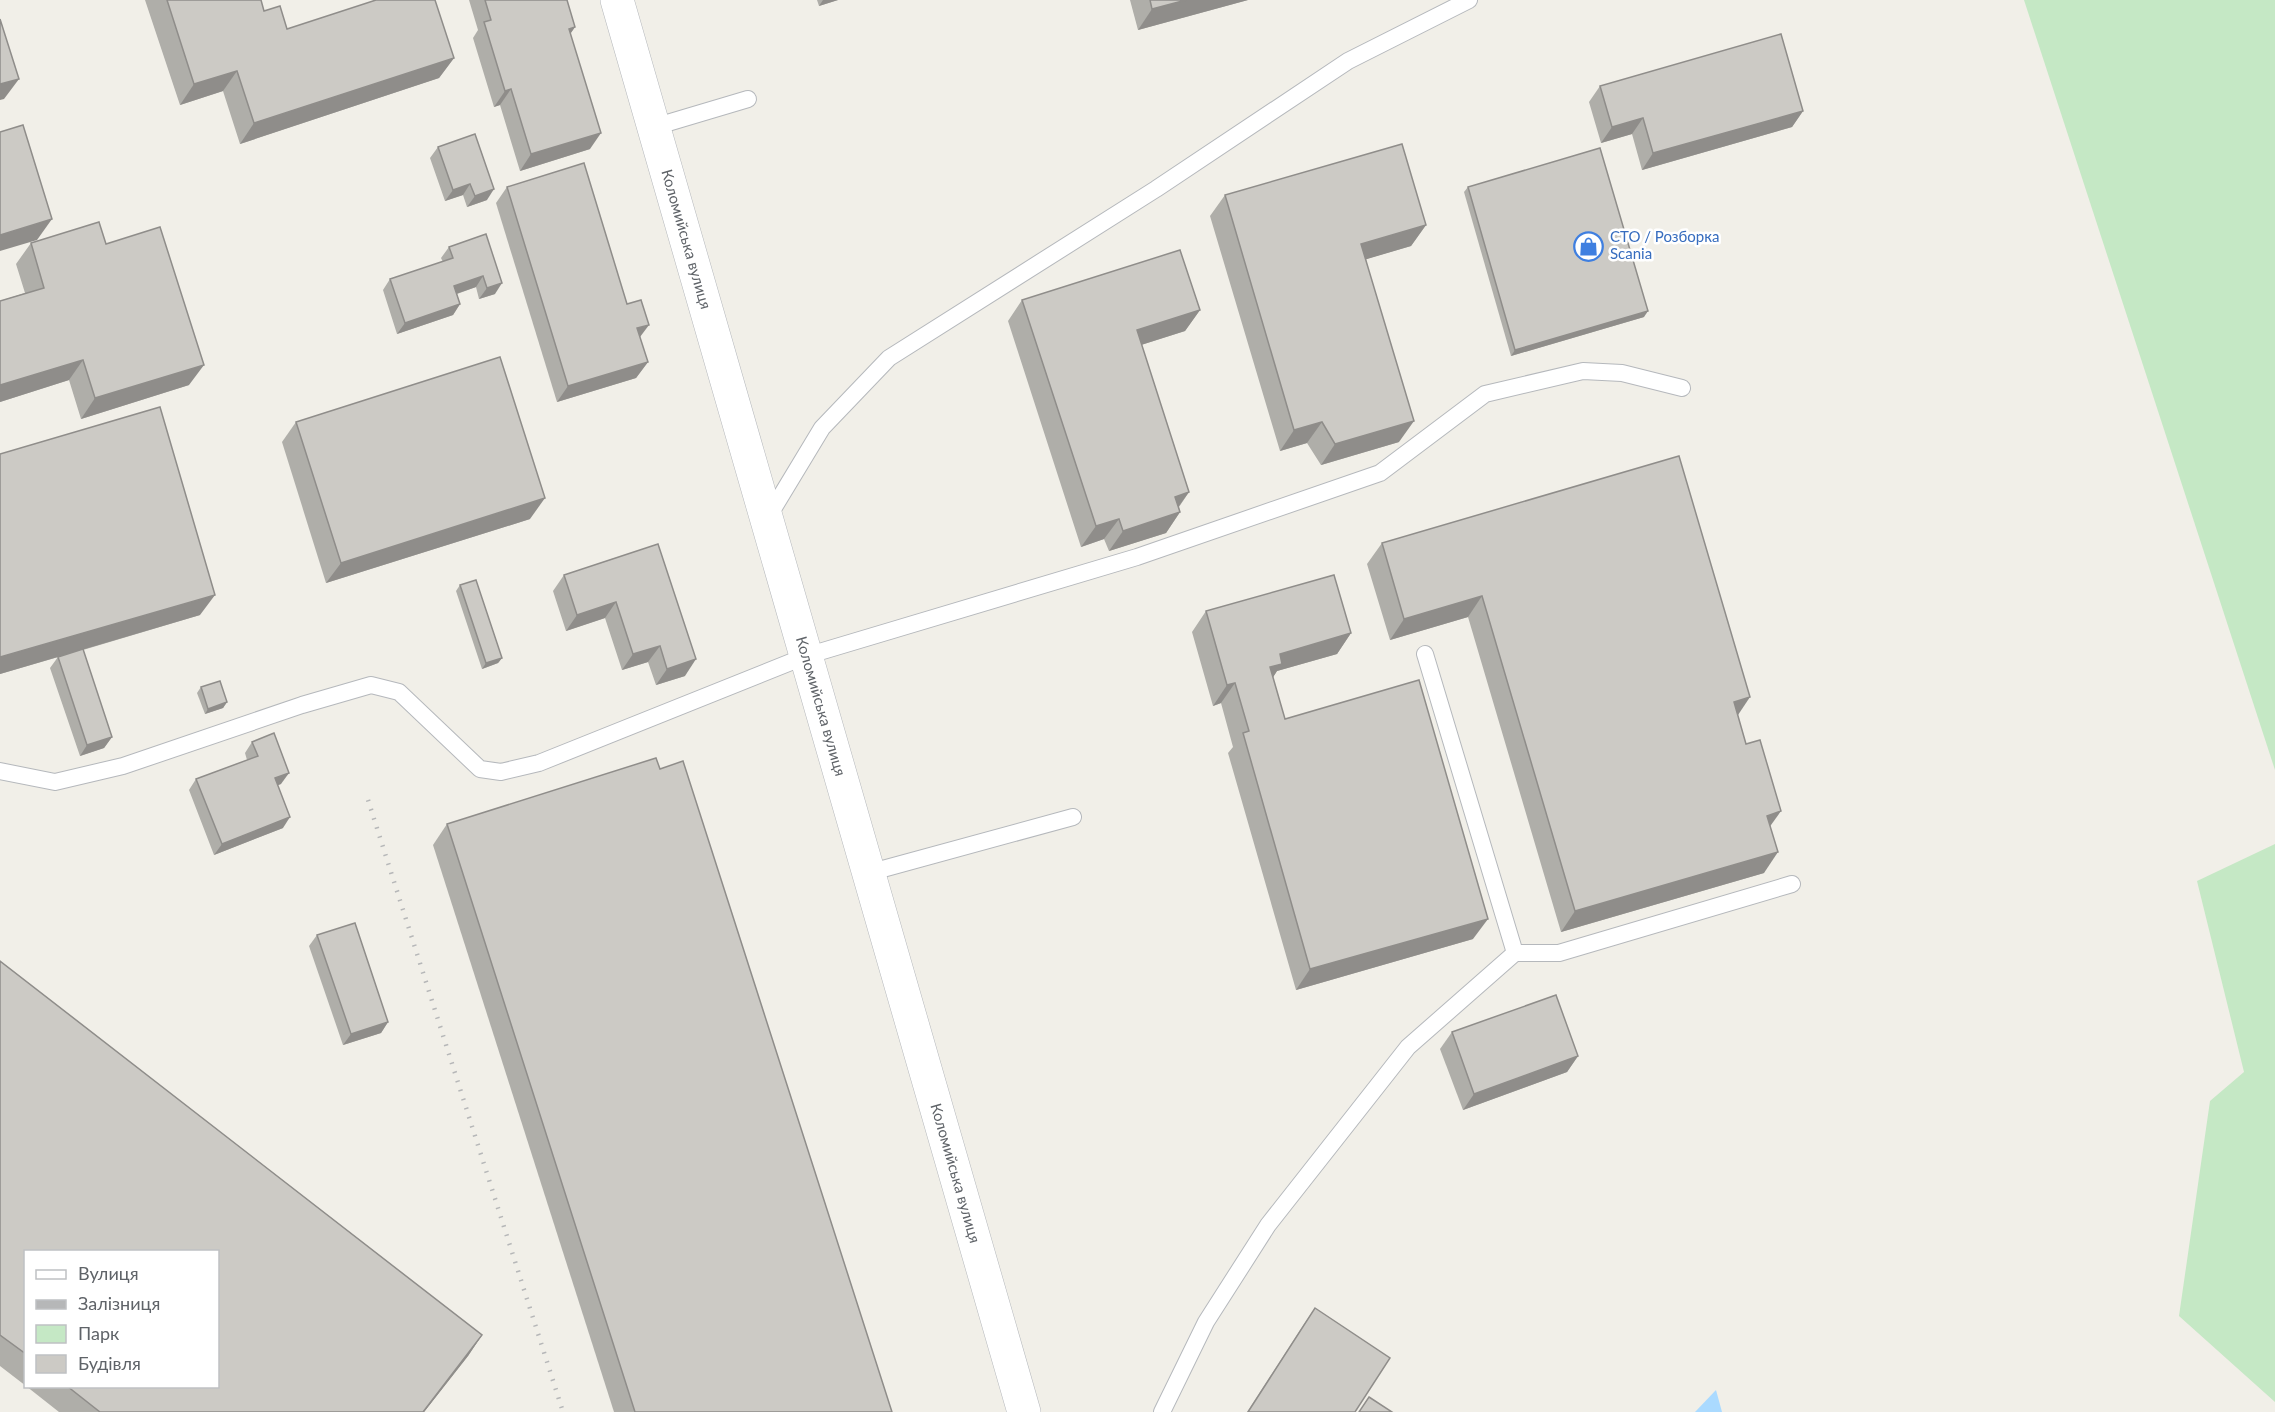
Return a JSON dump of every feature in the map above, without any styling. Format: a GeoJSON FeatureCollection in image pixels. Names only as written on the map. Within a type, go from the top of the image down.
{"type":"FeatureCollection","features":[{"type":"Feature","properties":{"kind":"street","name":"Коломийська вулиця"},"geometry":{"type":"LineString","coordinates":[[617,0],[1024,1412]]}},
{"type":"Feature","properties":{"kind":"lane"},"geometry":{"type":"LineString","coordinates":[[767,520],[822,428],[889,358],[1156,189],[1348,61],[1469,0]]}},
{"type":"Feature","properties":{"kind":"lane"},"geometry":{"type":"LineString","coordinates":[[654,127],[748,99]]}},
{"type":"Feature","properties":{"kind":"lane"},"geometry":{"type":"LineString","coordinates":[[0,771],[56,782],[123,766],[302,705],[370,685],[399,692],[480,769],[501,772],[539,763],[806,656],[1137,557],[1380,473],[1485,394],[1582,371],[1622,373],[1682,388]]}},
{"type":"Feature","properties":{"kind":"lane"},"geometry":{"type":"LineString","coordinates":[[1425,654],[1515,953]]}},
{"type":"Feature","properties":{"kind":"lane"},"geometry":{"type":"LineString","coordinates":[[868,873],[1073,817]]}},
{"type":"Feature","properties":{"kind":"lane"},"geometry":{"type":"LineString","coordinates":[[1162,1412],[1206,1322],[1268,1225],[1408,1047],[1515,953],[1559,952],[1792,884]]}},
{"type":"Feature","properties":{"kind":"green space"},"geometry":{"type":"Polygon","coordinates":[[[2024,0],[2275,0],[2275,770],[2024,0]]]}},
{"type":"Feature","properties":{"kind":"green space"},"geometry":{"type":"Polygon","coordinates":[[[2275,844],[2275,1402],[2179,1316],[2210,1101],[2244,1072],[2197,881],[2275,844]]]}},
{"type":"Feature","properties":{"kind":"water"},"geometry":{"type":"Polygon","coordinates":[[[1716,1390],[1722,1412],[1695,1412],[1716,1390]]]}},
{"type":"Feature","properties":{"kind":"building"},"geometry":{"type":"Polygon","coordinates":[[[167,0],[261,0],[264,11],[280,6],[287,29],[376,0],[435,0],[454,58],[254,123],[237,71],[194,84],[167,0]]]}},
{"type":"Feature","properties":{"kind":"building"},"geometry":{"type":"Polygon","coordinates":[[[485,0],[567,0],[575,27],[569,29],[601,133],[531,154],[511,89],[505,91],[484,22],[491,20],[485,0]]]}},
{"type":"Feature","properties":{"kind":"building"},"geometry":{"type":"Polygon","coordinates":[[[1150,0],[1186,0],[1152,9],[1150,0]]]}},
{"type":"Feature","properties":{"kind":"building"},"geometry":{"type":"Polygon","coordinates":[[[0,19],[19,79],[0,84],[0,19]]]}},
{"type":"Feature","properties":{"kind":"building"},"geometry":{"type":"Polygon","coordinates":[[[1781,34],[1803,111],[1653,153],[1643,118],[1612,127],[1600,86],[1781,34]]]}},
{"type":"Feature","properties":{"kind":"building"},"geometry":{"type":"Polygon","coordinates":[[[23,125],[52,219],[0,235],[0,132],[23,125]]]}},
{"type":"Feature","properties":{"kind":"building"},"geometry":{"type":"Polygon","coordinates":[[[475,134],[494,189],[475,196],[470,184],[453,190],[438,147],[475,134]]]}},
{"type":"Feature","properties":{"kind":"building"},"geometry":{"type":"Polygon","coordinates":[[[1402,144],[1426,225],[1361,244],[1414,421],[1335,444],[1322,422],[1294,430],[1225,195],[1402,144]]]}},
{"type":"Feature","properties":{"kind":"building"},"geometry":{"type":"Polygon","coordinates":[[[1600,148],[1648,311],[1515,350],[1468,187],[1600,148]]]}},
{"type":"Feature","properties":{"kind":"building"},"geometry":{"type":"Polygon","coordinates":[[[584,163],[627,304],[641,300],[649,325],[637,328],[648,362],[568,386],[507,187],[584,163]]]}},
{"type":"Feature","properties":{"kind":"building"},"geometry":{"type":"Polygon","coordinates":[[[99,222],[106,244],[160,227],[204,365],[95,398],[83,360],[0,385],[0,301],[44,288],[31,243],[99,222]]]}},
{"type":"Feature","properties":{"kind":"building"},"geometry":{"type":"Polygon","coordinates":[[[486,234],[502,283],[487,288],[483,276],[454,286],[460,304],[405,323],[390,279],[453,258],[449,247],[486,234]]]}},
{"type":"Feature","properties":{"kind":"building"},"geometry":{"type":"Polygon","coordinates":[[[1180,250],[1200,310],[1137,330],[1189,492],[1175,497],[1180,512],[1123,531],[1119,519],[1096,526],[1022,300],[1180,250]]]}},
{"type":"Feature","properties":{"kind":"building"},"geometry":{"type":"Polygon","coordinates":[[[500,357],[545,498],[341,563],[296,422],[500,357]]]}},
{"type":"Feature","properties":{"kind":"building"},"geometry":{"type":"Polygon","coordinates":[[[160,407],[215,595],[0,657],[0,454],[160,407]]]}},
{"type":"Feature","properties":{"kind":"building"},"geometry":{"type":"Polygon","coordinates":[[[1679,456],[1750,697],[1734,702],[1746,744],[1760,740],[1781,811],[1767,816],[1778,852],[1575,911],[1482,596],[1404,619],[1382,543],[1679,456]]]}},
{"type":"Feature","properties":{"kind":"building"},"geometry":{"type":"Polygon","coordinates":[[[658,544],[696,659],[667,669],[660,646],[633,654],[616,602],[577,615],[564,575],[658,544]]]}},
{"type":"Feature","properties":{"kind":"building"},"geometry":{"type":"Polygon","coordinates":[[[1334,575],[1351,633],[1280,654],[1282,664],[1270,667],[1285,719],[1419,680],[1488,919],[1310,969],[1243,733],[1249,731],[1235,683],[1227,685],[1206,611],[1334,575]]]}},
{"type":"Feature","properties":{"kind":"building"},"geometry":{"type":"Polygon","coordinates":[[[476,580],[502,658],[486,663],[460,585],[476,580]]]}},
{"type":"Feature","properties":{"kind":"building"},"geometry":{"type":"Polygon","coordinates":[[[83,649],[112,737],[87,745],[58,657],[83,649]]]}},
{"type":"Feature","properties":{"kind":"building"},"geometry":{"type":"Polygon","coordinates":[[[220,681],[227,702],[208,709],[201,687],[220,681]]]}},
{"type":"Feature","properties":{"kind":"building"},"geometry":{"type":"Polygon","coordinates":[[[274,733],[289,773],[275,778],[290,817],[222,844],[196,779],[258,756],[252,742],[274,733]]]}},
{"type":"Feature","properties":{"kind":"building"},"geometry":{"type":"Polygon","coordinates":[[[656,758],[660,769],[683,761],[892,1412],[635,1412],[447,824],[656,758]]]}},
{"type":"Feature","properties":{"kind":"building"},"geometry":{"type":"Polygon","coordinates":[[[355,923],[388,1022],[351,1034],[317,935],[355,923]]]}},
{"type":"Feature","properties":{"kind":"building"},"geometry":{"type":"Polygon","coordinates":[[[0,961],[482,1335],[423,1412],[100,1412],[70,1388],[219,1388],[219,1250],[24,1250],[24,1353],[0,1335],[0,961]]]}},
{"type":"Feature","properties":{"kind":"building"},"geometry":{"type":"Polygon","coordinates":[[[1556,995],[1578,1056],[1474,1094],[1452,1032],[1556,995]]]}},
{"type":"Feature","properties":{"kind":"building"},"geometry":{"type":"Polygon","coordinates":[[[1315,1308],[1390,1358],[1355,1412],[1248,1412],[1315,1308]]]}},
{"type":"Feature","properties":{"kind":"building"},"geometry":{"type":"Polygon","coordinates":[[[1369,1397],[1392,1412],[1359,1412],[1369,1397]]]}},
{"type":"Feature","properties":{"kind":"railway"},"geometry":{"type":"LineString","coordinates":[[368,800],[563,1412]]}},
{"type":"Feature","properties":{"kind":"place","name":"СТО / Розборка Scania"},"geometry":{"type":"Point","coordinates":[1589,246]}}]}
